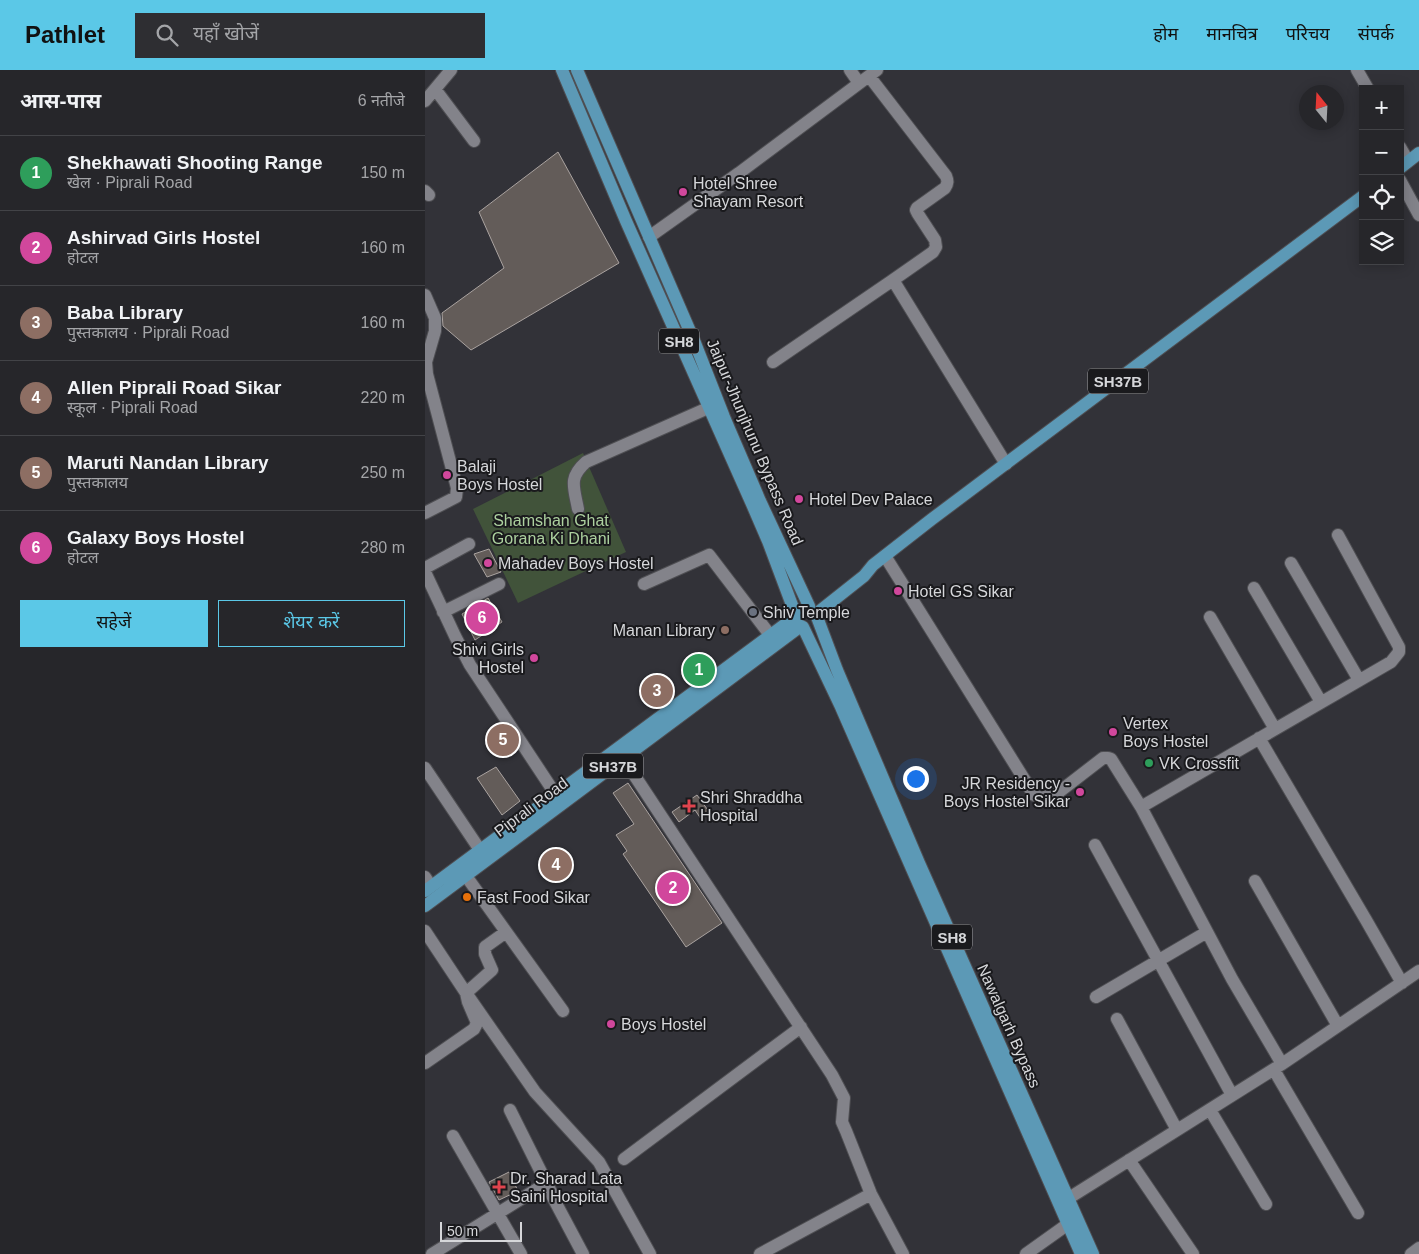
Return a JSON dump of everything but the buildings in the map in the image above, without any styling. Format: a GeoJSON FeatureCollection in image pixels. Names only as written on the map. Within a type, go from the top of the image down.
{"type":"FeatureCollection","features":[{"type":"Feature","properties":{"kind":"main road","name":"SH8"},"geometry":{"type":"LineString","coordinates":[[562,70],[708,408],[756,502],[767,541],[798,621]]}},
{"type":"Feature","properties":{"kind":"main road","name":"Jaipur-Jhunjhunu Bypass Road"},"geometry":{"type":"LineString","coordinates":[[577,70],[695,343],[756,502],[813,611]]}},
{"type":"Feature","properties":{"kind":"main road"},"geometry":{"type":"LineString","coordinates":[[1404,165],[1419,153]]}},
{"type":"Feature","properties":{"kind":"main road","name":"SH37B"},"geometry":{"type":"LineString","coordinates":[[813,611],[864,576],[873,565],[1359,199]]}},
{"type":"Feature","properties":{"kind":"main road"},"geometry":{"type":"LineString","coordinates":[[427,885],[480,850],[770,635],[798,621],[812,625],[813,611],[801,606],[797,609],[798,621]]}},
{"type":"Feature","properties":{"kind":"main road","name":"Nawalgarh Bypass"},"geometry":{"type":"LineString","coordinates":[[813,611],[837,670],[846,705],[1081,1254]]}},
{"type":"Feature","properties":{"kind":"main road","name":"Nawalgarh Bypass"},"geometry":{"type":"LineString","coordinates":[[798,621],[846,705],[919,863],[1093,1254]]}},
{"type":"Feature","properties":{"kind":"main road","name":"Piprali Road"},"geometry":{"type":"LineString","coordinates":[[425,906],[623,758],[798,621]]}},
{"type":"Feature","properties":{"kind":"street"},"geometry":{"type":"LineString","coordinates":[[425,101],[451,70]]}},
{"type":"Feature","properties":{"kind":"street"},"geometry":{"type":"LineString","coordinates":[[773,362],[933,252],[936,247],[935,240],[916,210],[945,188],[948,184],[946,176],[868,76],[850,70]]}},
{"type":"Feature","properties":{"kind":"street"},"geometry":{"type":"LineString","coordinates":[[1357,70],[1366,85]]}},
{"type":"Feature","properties":{"kind":"street"},"geometry":{"type":"LineString","coordinates":[[649,237],[739,173],[868,76]]}},
{"type":"Feature","properties":{"kind":"street"},"geometry":{"type":"LineString","coordinates":[[435,89],[474,141]]}},
{"type":"Feature","properties":{"kind":"street"},"geometry":{"type":"LineString","coordinates":[[1404,187],[1419,215]]}},
{"type":"Feature","properties":{"kind":"street"},"geometry":{"type":"LineString","coordinates":[[893,280],[1006,464]]}},
{"type":"Feature","properties":{"kind":"street"},"geometry":{"type":"LineString","coordinates":[[425,295],[435,318],[435,331],[426,362],[427,374],[457,488],[456,497],[425,513]]}},
{"type":"Feature","properties":{"kind":"street"},"geometry":{"type":"LineString","coordinates":[[578,509],[573,480],[578,469],[586,462],[708,408]]}},
{"type":"Feature","properties":{"kind":"street"},"geometry":{"type":"LineString","coordinates":[[1141,807],[1391,662],[1399,652],[1399,647],[1338,535]]}},
{"type":"Feature","properties":{"kind":"street"},"geometry":{"type":"LineString","coordinates":[[425,568],[469,544]]}},
{"type":"Feature","properties":{"kind":"street"},"geometry":{"type":"LineString","coordinates":[[644,584],[709,555],[770,635]]}},
{"type":"Feature","properties":{"kind":"street"},"geometry":{"type":"LineString","coordinates":[[885,556],[1034,794],[1043,798],[1059,792],[1103,758],[1111,759],[1141,807],[1278,1067],[1358,1213]]}},
{"type":"Feature","properties":{"kind":"street"},"geometry":{"type":"LineString","coordinates":[[1291,563],[1359,680]]}},
{"type":"Feature","properties":{"kind":"street"},"geometry":{"type":"LineString","coordinates":[[425,572],[469,665],[556,794]]}},
{"type":"Feature","properties":{"kind":"street"},"geometry":{"type":"LineString","coordinates":[[443,612],[499,584]]}},
{"type":"Feature","properties":{"kind":"street"},"geometry":{"type":"LineString","coordinates":[[1254,588],[1321,702]]}},
{"type":"Feature","properties":{"kind":"street"},"geometry":{"type":"LineString","coordinates":[[1210,617],[1275,729]]}},
{"type":"Feature","properties":{"kind":"street"},"geometry":{"type":"LineString","coordinates":[[1259,738],[1402,983]]}},
{"type":"Feature","properties":{"kind":"street"},"geometry":{"type":"LineString","coordinates":[[623,758],[841,1090],[844,1098],[842,1122],[871,1194],[903,1254]]}},
{"type":"Feature","properties":{"kind":"street"},"geometry":{"type":"LineString","coordinates":[[425,768],[480,850]]}},
{"type":"Feature","properties":{"kind":"street"},"geometry":{"type":"LineString","coordinates":[[1095,846],[1233,1096]]}},
{"type":"Feature","properties":{"kind":"street"},"geometry":{"type":"LineString","coordinates":[[466,876],[563,1011]]}},
{"type":"Feature","properties":{"kind":"street"},"geometry":{"type":"LineString","coordinates":[[1255,881],[1338,1026]]}},
{"type":"Feature","properties":{"kind":"street"},"geometry":{"type":"LineString","coordinates":[[425,931],[535,1092],[599,1162],[649,1254]]}},
{"type":"Feature","properties":{"kind":"street"},"geometry":{"type":"LineString","coordinates":[[466,993],[492,970],[485,954],[485,947],[506,932]]}},
{"type":"Feature","properties":{"kind":"street"},"geometry":{"type":"LineString","coordinates":[[1096,997],[1207,932]]}},
{"type":"Feature","properties":{"kind":"street"},"geometry":{"type":"LineString","coordinates":[[1069,1198],[1278,1067],[1419,972]]}},
{"type":"Feature","properties":{"kind":"street"},"geometry":{"type":"LineString","coordinates":[[425,1063],[474,1029],[477,1023],[466,993]]}},
{"type":"Feature","properties":{"kind":"street"},"geometry":{"type":"LineString","coordinates":[[1117,1019],[1177,1130]]}},
{"type":"Feature","properties":{"kind":"street"},"geometry":{"type":"LineString","coordinates":[[624,1159],[801,1027]]}},
{"type":"Feature","properties":{"kind":"street"},"geometry":{"type":"LineString","coordinates":[[510,1110],[583,1254]]}},
{"type":"Feature","properties":{"kind":"street"},"geometry":{"type":"LineString","coordinates":[[1210,1110],[1266,1204]]}},
{"type":"Feature","properties":{"kind":"street"},"geometry":{"type":"LineString","coordinates":[[453,1136],[521,1254]]}},
{"type":"Feature","properties":{"kind":"street"},"geometry":{"type":"LineString","coordinates":[[1129,1160],[1193,1254]]}},
{"type":"Feature","properties":{"kind":"street"},"geometry":{"type":"LineString","coordinates":[[432,1254],[537,1189],[546,1189],[552,1194]]}},
{"type":"Feature","properties":{"kind":"street"},"geometry":{"type":"LineString","coordinates":[[760,1254],[871,1194]]}},
{"type":"Feature","properties":{"kind":"street"},"geometry":{"type":"LineString","coordinates":[[1026,1254],[1067,1224]]}},
{"type":"Feature","properties":{"kind":"street"},"geometry":{"type":"LineString","coordinates":[[1411,1254],[1419,1248]]}},
{"type":"Feature","properties":{"kind":"street"},"geometry":{"type":"LineString","coordinates":[[425,1250],[427,1254]]}},
{"type":"Feature","properties":{"kind":"green space","name":"Shamshan Ghat Gorana Ki Dhani"},"geometry":{"type":"Polygon","coordinates":[[[583,453],[626,552],[518,603],[473,509],[583,453]]]}},
{"type":"Feature","properties":{"kind":"place","name":"Hotel Shree Shayam Resort"},"geometry":{"type":"Point","coordinates":[683,192]}},
{"type":"Feature","properties":{"kind":"place","name":"Balaji Boys Hostel"},"geometry":{"type":"Point","coordinates":[447,475]}},
{"type":"Feature","properties":{"kind":"place","name":"Hotel Dev Palace"},"geometry":{"type":"Point","coordinates":[799,499]}},
{"type":"Feature","properties":{"kind":"place","name":"Mahadev Boys Hostel"},"geometry":{"type":"Point","coordinates":[488,563]}},
{"type":"Feature","properties":{"kind":"place","name":"Hotel GS Sikar"},"geometry":{"type":"Point","coordinates":[898,591]}},
{"type":"Feature","properties":{"kind":"place","name":"Shiv Temple"},"geometry":{"type":"Point","coordinates":[753,612]}},
{"type":"Feature","properties":{"kind":"place","name":"Galaxy Boys Hostel"},"geometry":{"type":"Point","coordinates":[482,618]}},
{"type":"Feature","properties":{"kind":"place","name":"Manan Library"},"geometry":{"type":"Point","coordinates":[725,630]}},
{"type":"Feature","properties":{"kind":"place","name":"Shivi Girls Hostel"},"geometry":{"type":"Point","coordinates":[534,658]}},
{"type":"Feature","properties":{"kind":"place","name":"Shekhawati Shooting Range"},"geometry":{"type":"Point","coordinates":[699,670]}},
{"type":"Feature","properties":{"kind":"place","name":"Baba Library"},"geometry":{"type":"Point","coordinates":[657,691]}},
{"type":"Feature","properties":{"kind":"place","name":"Vertex Boys Hostel"},"geometry":{"type":"Point","coordinates":[1113,732]}},
{"type":"Feature","properties":{"kind":"place","name":"Maruti Nandan Library"},"geometry":{"type":"Point","coordinates":[503,740]}},
{"type":"Feature","properties":{"kind":"place","name":"VK Crossfit"},"geometry":{"type":"Point","coordinates":[1149,763]}},
{"type":"Feature","properties":{"kind":"place","name":"JR Residency - Boys Hostel Sikar"},"geometry":{"type":"Point","coordinates":[1080,792]}},
{"type":"Feature","properties":{"kind":"place","name":"Shri Shraddha Hospital"},"geometry":{"type":"Point","coordinates":[689,806]}},
{"type":"Feature","properties":{"kind":"place","name":"Allen Piprali Road Sikar"},"geometry":{"type":"Point","coordinates":[556,865]}},
{"type":"Feature","properties":{"kind":"place","name":"Ashirvad Girls Hostel"},"geometry":{"type":"Point","coordinates":[673,888]}},
{"type":"Feature","properties":{"kind":"place","name":"Fast Food Sikar"},"geometry":{"type":"Point","coordinates":[467,897]}},
{"type":"Feature","properties":{"kind":"place","name":"Boys Hostel"},"geometry":{"type":"Point","coordinates":[611,1024]}},
{"type":"Feature","properties":{"kind":"place","name":"Dr. Sharad Lata Saini Hospital"},"geometry":{"type":"Point","coordinates":[499,1187]}}]}
